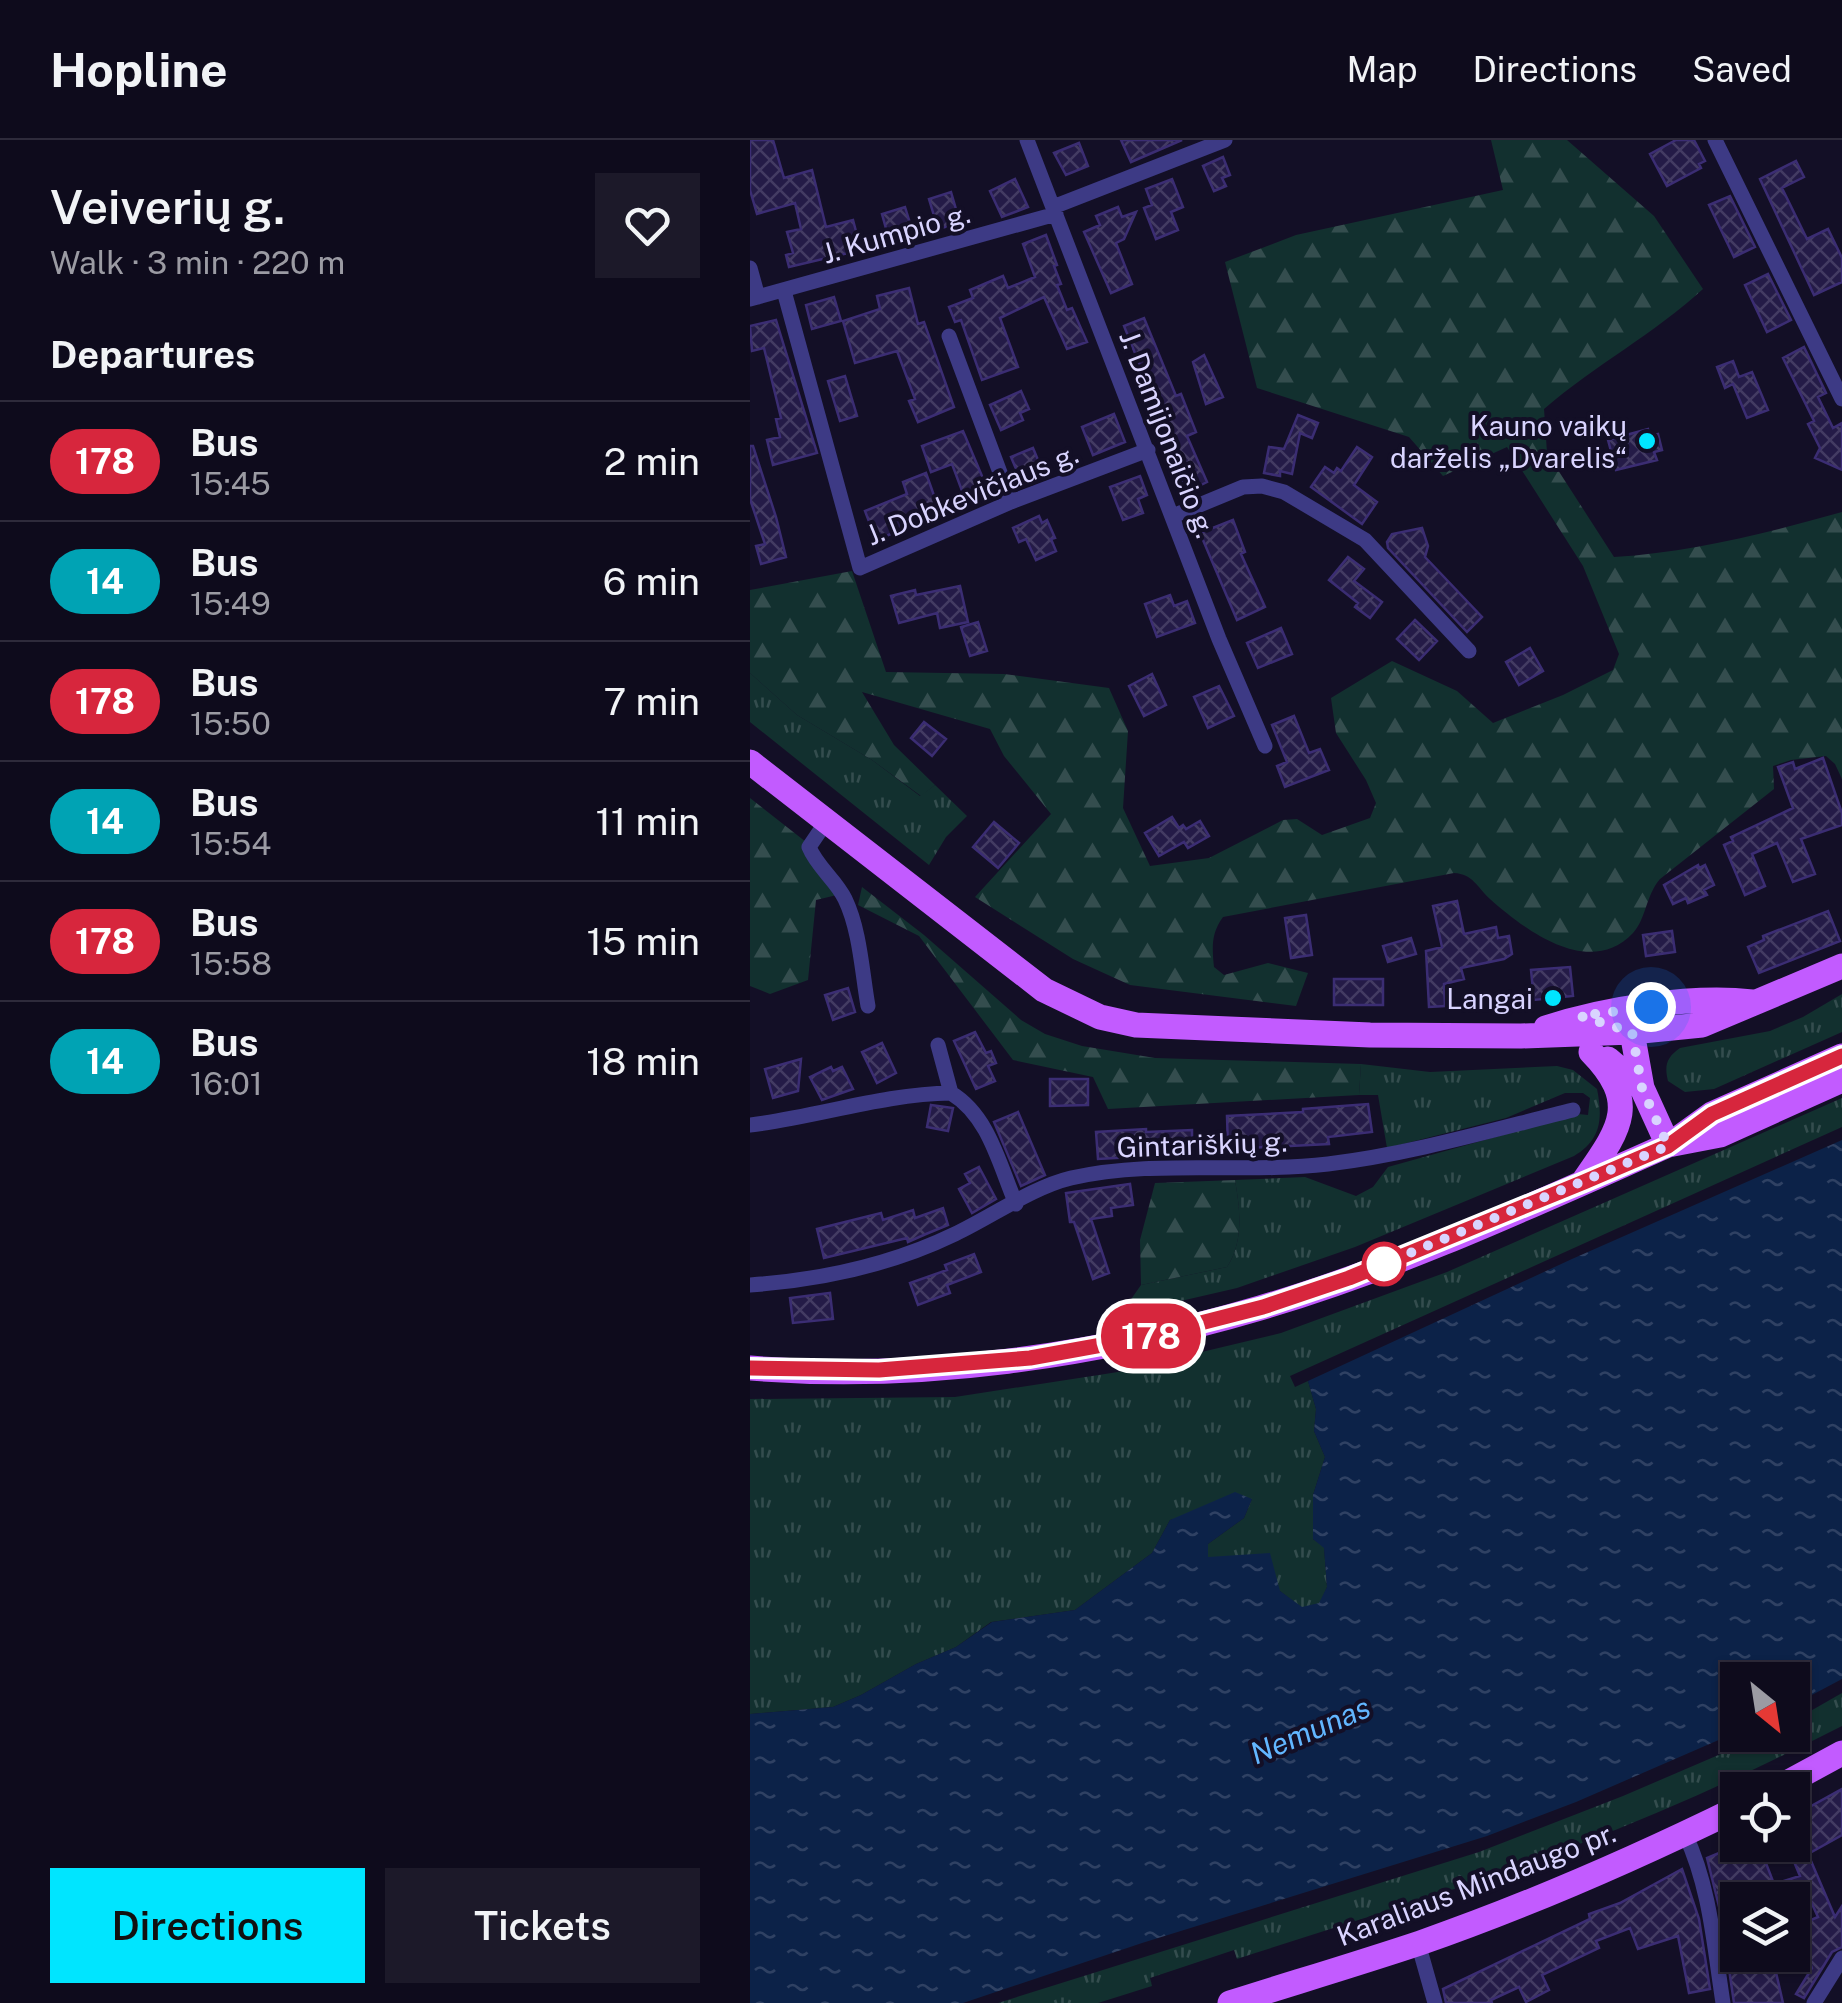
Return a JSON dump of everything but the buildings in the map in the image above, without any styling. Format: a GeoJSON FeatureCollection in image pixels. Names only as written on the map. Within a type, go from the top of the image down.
{"type":"FeatureCollection","features":[{"type":"Feature","properties":{"kind":"main road"},"geometry":{"type":"LineString","coordinates":[[750,762],[1028,979],[1071,1006],[1136,1026],[1521,1036],[1632,1032],[1702,1025],[1842,966]]}},
{"type":"Feature","properties":{"kind":"main road"},"geometry":{"type":"LineString","coordinates":[[1521,1036],[1580,1016],[1714,999],[1752,1002]]}},
{"type":"Feature","properties":{"kind":"main road"},"geometry":{"type":"LineString","coordinates":[[1580,1016],[1632,1032]]}},
{"type":"Feature","properties":{"kind":"main road"},"geometry":{"type":"LineString","coordinates":[[1632,1032],[1642,1088],[1668,1146]]}},
{"type":"Feature","properties":{"kind":"main road"},"geometry":{"type":"LineString","coordinates":[[1521,1036],[1591,1052],[1619,1066],[1642,1088]]}},
{"type":"Feature","properties":{"kind":"main road"},"geometry":{"type":"LineString","coordinates":[[1584,1182],[1612,1139],[1620,1118],[1617,1084],[1591,1052]]}},
{"type":"Feature","properties":{"kind":"main road"},"geometry":{"type":"LineString","coordinates":[[1668,1146],[1712,1114],[1842,1056]]}},
{"type":"Feature","properties":{"kind":"main road"},"geometry":{"type":"LineString","coordinates":[[750,1368],[879,1370],[958,1365],[1046,1355],[1181,1330],[1349,1278],[1668,1146],[1720,1135],[1842,1080]]}},
{"type":"Feature","properties":{"kind":"main road"},"geometry":{"type":"LineString","coordinates":[[1808,1772],[1842,1754]]}},
{"type":"Feature","properties":{"kind":"main road","name":"Karaliaus Mindaugo pr."},"geometry":{"type":"LineString","coordinates":[[1241,2001],[1418,1944],[1585,1879],[1720,1817]]}},
{"type":"Feature","properties":{"kind":"street","name":"J. Damijonaičio g."},"geometry":{"type":"LineString","coordinates":[[1027,140],[1219,639],[1265,746]]}},
{"type":"Feature","properties":{"kind":"street","name":"J. Kumpio g."},"geometry":{"type":"LineString","coordinates":[[754,298],[1055,210],[1225,140]]}},
{"type":"Feature","properties":{"kind":"street"},"geometry":{"type":"LineString","coordinates":[[1716,140],[1842,399]]}},
{"type":"Feature","properties":{"kind":"street"},"geometry":{"type":"LineString","coordinates":[[750,268],[754,298]]}},
{"type":"Feature","properties":{"kind":"street","name":"J. Dobkevičiaus g."},"geometry":{"type":"LineString","coordinates":[[784,291],[860,568],[1011,502],[1148,450]]}},
{"type":"Feature","properties":{"kind":"street"},"geometry":{"type":"LineString","coordinates":[[950,336],[1011,502]]}},
{"type":"Feature","properties":{"kind":"street"},"geometry":{"type":"LineString","coordinates":[[1172,516],[1243,487],[1262,486],[1284,492],[1365,540],[1469,651]]}},
{"type":"Feature","properties":{"kind":"street"},"geometry":{"type":"LineString","coordinates":[[826,822],[809,847],[843,895],[852,916],[868,1006]]}},
{"type":"Feature","properties":{"kind":"street"},"geometry":{"type":"LineString","coordinates":[[938,1045],[951,1093]]}},
{"type":"Feature","properties":{"kind":"street"},"geometry":{"type":"LineString","coordinates":[[750,1124],[801,1118],[911,1094],[951,1093],[980,1117],[1016,1204]]}},
{"type":"Feature","properties":{"kind":"street","name":"Gintariškių g."},"geometry":{"type":"LineString","coordinates":[[750,1285],[872,1266],[917,1251],[1067,1179],[1125,1170],[1325,1164],[1450,1141],[1572,1110]]}},
{"type":"Feature","properties":{"kind":"street"},"geometry":{"type":"LineString","coordinates":[[1684,1834],[1698,1862],[1706,1896],[1723,2003]]}},
{"type":"Feature","properties":{"kind":"street"},"geometry":{"type":"LineString","coordinates":[[1418,1944],[1435,2003]]}},
{"type":"Feature","properties":{"kind":"street"},"geometry":{"type":"LineString","coordinates":[[1814,2003],[1842,1958]]}},
{"type":"Feature","properties":{"kind":"green space"},"geometry":{"type":"Polygon","coordinates":[[[1491,140],[1567,140],[1654,216],[1703,289],[1544,409],[1547,453],[1614,557],[1729,540],[1842,512],[1842,779],[1826,756],[1773,766],[1774,789],[1660,879],[1633,933],[1616,946],[1597,951],[1578,951],[1539,936],[1504,911],[1470,879],[1454,873],[1223,917],[1213,941],[1214,967],[1224,975],[1268,963],[1308,973],[1296,1006],[1130,985],[1073,959],[975,897],[1051,814],[1004,756],[990,729],[862,692],[894,745],[935,785],[921,796],[872,760],[797,715],[750,673],[750,590],[852,571],[886,672],[1004,674],[1109,688],[1128,731],[1123,808],[1150,866],[1209,858],[1283,820],[1297,819],[1322,835],[1370,818],[1376,803],[1336,733],[1331,698],[1392,661],[1457,691],[1493,723],[1613,670],[1619,654],[1583,566],[1507,447],[1443,476],[1409,437],[1257,388],[1225,262],[1296,235],[1503,190],[1491,140]]]}},
{"type":"Feature","properties":{"kind":"green space"},"geometry":{"type":"Polygon","coordinates":[[[750,673],[797,715],[872,760],[920,796],[935,785],[967,816],[946,837],[929,865],[750,722],[750,673]]]}},
{"type":"Feature","properties":{"kind":"green space"},"geometry":{"type":"Polygon","coordinates":[[[750,798],[806,842],[837,895],[816,900],[808,980],[770,994],[750,986],[750,798]]]}},
{"type":"Feature","properties":{"kind":"green space"},"geometry":{"type":"Polygon","coordinates":[[[862,887],[1021,1020],[1045,1034],[1082,1046],[1155,1058],[1361,1064],[1359,1095],[1108,1109],[1093,1077],[1013,1060],[919,936],[858,905],[862,887]]]}},
{"type":"Feature","properties":{"kind":"green space"},"geometry":{"type":"Polygon","coordinates":[[[1842,994],[1842,1032],[1714,1089],[1685,1092],[1668,1081],[1668,1062],[1680,1048],[1770,1031],[1842,994]]]}},
{"type":"Feature","properties":{"kind":"green space"},"geometry":{"type":"Polygon","coordinates":[[[1361,1064],[1430,1072],[1557,1066],[1573,1070],[1597,1089],[1598,1128],[1590,1143],[1574,1156],[1355,1247],[1237,1288],[1120,1315],[1141,1285],[1227,1267],[1238,1236],[1235,1180],[1305,1177],[1356,1196],[1373,1187],[1388,1167],[1578,1114],[1588,1115],[1590,1098],[1583,1093],[1565,1093],[1506,1118],[1387,1148],[1378,1095],[1359,1095],[1361,1064]]]}},
{"type":"Feature","properties":{"kind":"green space"},"geometry":{"type":"Polygon","coordinates":[[[1842,1098],[1842,1127],[1290,1376],[1295,1387],[1308,1381],[1316,1409],[1314,1431],[1325,1457],[1313,1495],[1313,1539],[1324,1547],[1327,1587],[1320,1603],[1302,1608],[1280,1591],[1207,1557],[1208,1544],[1244,1518],[1252,1499],[1170,1520],[1152,1553],[1075,1610],[991,1622],[956,1647],[833,1707],[750,1714],[750,1399],[955,1397],[1118,1372],[1281,1333],[1447,1272],[1842,1098]]]}},
{"type":"Feature","properties":{"kind":"green space"},"geometry":{"type":"Polygon","coordinates":[[[1235,1180],[1238,1236],[1227,1267],[1141,1285],[1140,1240],[1155,1183],[1235,1180]]]}},
{"type":"Feature","properties":{"kind":"green space"},"geometry":{"type":"Polygon","coordinates":[[[1842,1693],[1842,1726],[1810,1742],[1810,1711],[1842,1693]]]}},
{"type":"Feature","properties":{"kind":"green space"},"geometry":{"type":"Polygon","coordinates":[[[1725,1752],[1789,1752],[1748,1772],[1720,1772],[1720,1785],[1535,1861],[1237,1959],[1234,1950],[1150,1978],[1152,1986],[1098,2003],[998,2003],[1479,1852],[1725,1752]]]}},
{"type":"Feature","properties":{"kind":"water","name":"Nemunas"},"geometry":{"type":"Polygon","coordinates":[[[1842,1140],[1842,1679],[1810,1696],[1810,1662],[1720,1662],[1720,1739],[1487,1836],[963,2003],[750,2003],[750,1714],[833,1707],[956,1647],[992,1622],[1075,1610],[1152,1553],[1170,1520],[1235,1492],[1252,1499],[1244,1518],[1208,1544],[1208,1557],[1270,1553],[1280,1591],[1302,1607],[1319,1603],[1327,1587],[1324,1548],[1313,1539],[1313,1495],[1325,1457],[1314,1431],[1316,1409],[1308,1381],[1842,1140]]]}},
{"type":"Feature","properties":{"kind":"bus line","name":"178"},"geometry":{"type":"LineString","coordinates":[[750,1368],[879,1370],[1030,1358],[1181,1330],[1263,1307],[1414,1253],[1668,1146],[1712,1114],[1842,1056]]}},
{"type":"Feature","properties":{"kind":"place","name":"Kauno vaikų darželis „Dvarelis“"},"geometry":{"type":"Point","coordinates":[1647,441]}},
{"type":"Feature","properties":{"kind":"place","name":"Langai"},"geometry":{"type":"Point","coordinates":[1553,998]}},
{"type":"Feature","properties":{"kind":"route"},"geometry":{"type":"LineString","coordinates":[[1384,1264],[1381,1265],[1668,1146],[1642,1088],[1632,1032],[1580,1016],[1651,1007]]}}]}
